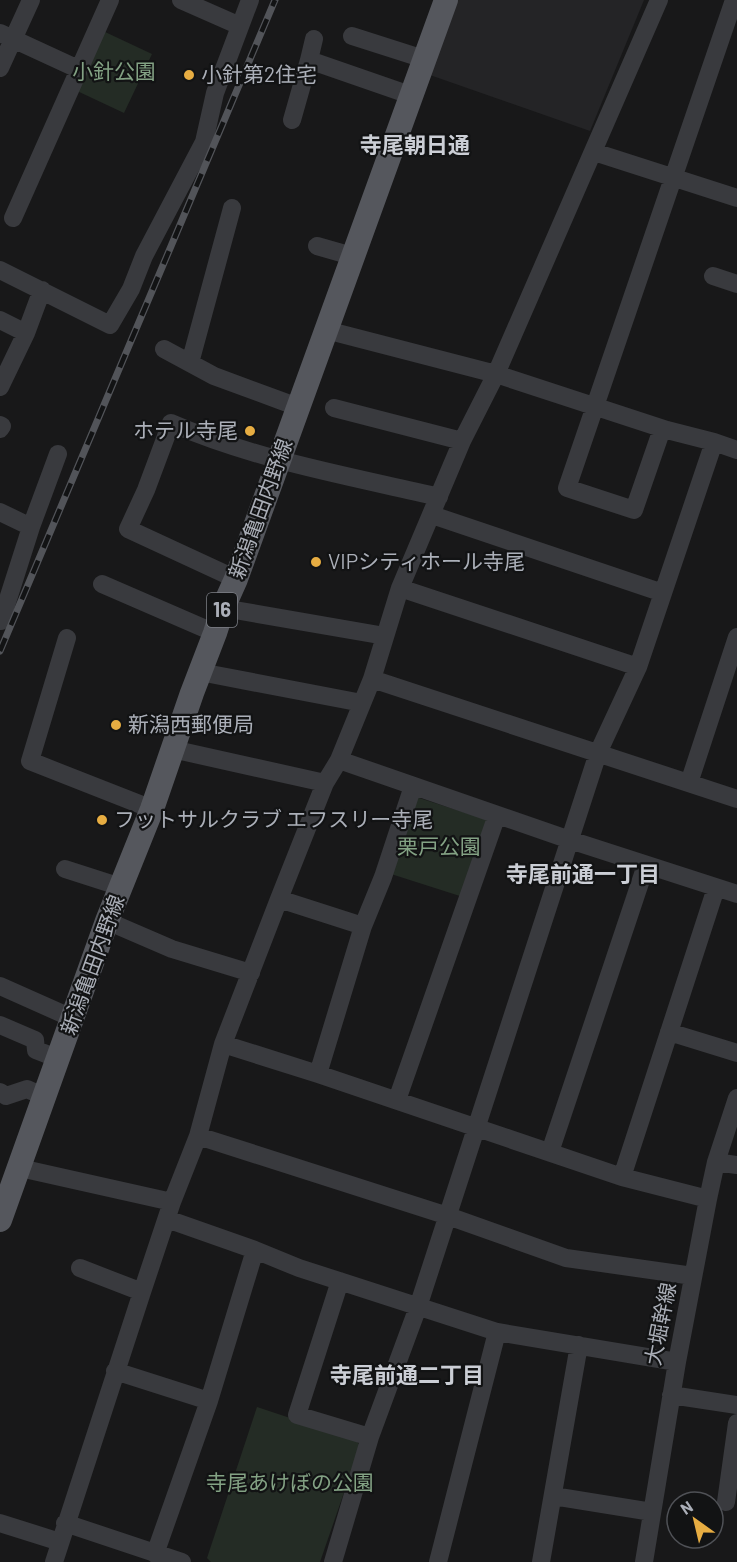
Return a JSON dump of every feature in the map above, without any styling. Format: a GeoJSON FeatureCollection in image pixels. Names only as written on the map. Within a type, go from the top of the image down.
{"type":"FeatureCollection","features":[{"type":"Feature","properties":{"kind":"main road","name":"新潟亀田内野線"},"geometry":{"type":"LineString","coordinates":[[0,1220],[107,921],[152,809],[223,608],[236,579],[446,0]]}},
{"type":"Feature","properties":{"kind":"street"},"geometry":{"type":"LineString","coordinates":[[0,68],[7,36],[31,0]]}},
{"type":"Feature","properties":{"kind":"street"},"geometry":{"type":"LineString","coordinates":[[13,218],[110,0]]}},
{"type":"Feature","properties":{"kind":"street"},"geometry":{"type":"LineString","coordinates":[[181,0],[240,26]]}},
{"type":"Feature","properties":{"kind":"street"},"geometry":{"type":"LineString","coordinates":[[0,270],[110,325],[131,289],[144,256],[204,142],[215,93],[250,0]]}},
{"type":"Feature","properties":{"kind":"street"},"geometry":{"type":"LineString","coordinates":[[54,1562],[172,1202],[198,1136],[223,1044],[279,899],[325,783],[339,760],[372,679],[400,588],[462,441],[496,374],[659,0]]}},
{"type":"Feature","properties":{"kind":"street"},"geometry":{"type":"LineString","coordinates":[[662,429],[634,510],[567,488],[734,0]]}},
{"type":"Feature","properties":{"kind":"street"},"geometry":{"type":"LineString","coordinates":[[7,36],[78,69]]}},
{"type":"Feature","properties":{"kind":"street"},"geometry":{"type":"LineString","coordinates":[[352,36],[424,59]]}},
{"type":"Feature","properties":{"kind":"street"},"geometry":{"type":"LineString","coordinates":[[292,120],[315,39]]}},
{"type":"Feature","properties":{"kind":"street"},"geometry":{"type":"LineString","coordinates":[[309,60],[410,95]]}},
{"type":"Feature","properties":{"kind":"street"},"geometry":{"type":"LineString","coordinates":[[594,152],[737,198]]}},
{"type":"Feature","properties":{"kind":"street"},"geometry":{"type":"LineString","coordinates":[[190,363],[232,208]]}},
{"type":"Feature","properties":{"kind":"street"},"geometry":{"type":"LineString","coordinates":[[317,246],[352,256]]}},
{"type":"Feature","properties":{"kind":"street"},"geometry":{"type":"LineString","coordinates":[[713,276],[737,284]]}},
{"type":"Feature","properties":{"kind":"street"},"geometry":{"type":"LineString","coordinates":[[0,387],[26,333],[42,290]]}},
{"type":"Feature","properties":{"kind":"street"},"geometry":{"type":"LineString","coordinates":[[0,321],[26,333]]}},
{"type":"Feature","properties":{"kind":"street"},"geometry":{"type":"LineString","coordinates":[[326,330],[496,374],[662,429],[737,450]]}},
{"type":"Feature","properties":{"kind":"street"},"geometry":{"type":"LineString","coordinates":[[164,349],[214,376],[298,407]]}},
{"type":"Feature","properties":{"kind":"street"},"geometry":{"type":"LineString","coordinates":[[334,408],[462,441]]}},
{"type":"Feature","properties":{"kind":"street"},"geometry":{"type":"LineString","coordinates":[[236,579],[128,529],[146,490],[171,423],[207,438],[279,459],[439,497]]}},
{"type":"Feature","properties":{"kind":"street"},"geometry":{"type":"LineString","coordinates":[[333,1562],[370,1437],[418,1307],[598,753],[638,667],[714,442]]}},
{"type":"Feature","properties":{"kind":"street"},"geometry":{"type":"LineString","coordinates":[[1,621],[31,527],[58,454]]}},
{"type":"Feature","properties":{"kind":"street"},"geometry":{"type":"LineString","coordinates":[[0,512],[31,527]]}},
{"type":"Feature","properties":{"kind":"street"},"geometry":{"type":"LineString","coordinates":[[432,515],[663,593]]}},
{"type":"Feature","properties":{"kind":"street"},"geometry":{"type":"LineString","coordinates":[[102,584],[215,633]]}},
{"type":"Feature","properties":{"kind":"street"},"geometry":{"type":"LineString","coordinates":[[400,588],[638,667]]}},
{"type":"Feature","properties":{"kind":"street"},"geometry":{"type":"LineString","coordinates":[[223,608],[385,636]]}},
{"type":"Feature","properties":{"kind":"street"},"geometry":{"type":"LineString","coordinates":[[689,783],[737,637]]}},
{"type":"Feature","properties":{"kind":"street"},"geometry":{"type":"LineString","coordinates":[[67,638],[30,761],[152,809]]}},
{"type":"Feature","properties":{"kind":"street"},"geometry":{"type":"LineString","coordinates":[[200,672],[362,703]]}},
{"type":"Feature","properties":{"kind":"street"},"geometry":{"type":"LineString","coordinates":[[372,679],[737,799]]}},
{"type":"Feature","properties":{"kind":"street"},"geometry":{"type":"LineString","coordinates":[[172,749],[325,783]]}},
{"type":"Feature","properties":{"kind":"street"},"geometry":{"type":"LineString","coordinates":[[339,760],[570,840],[737,894]]}},
{"type":"Feature","properties":{"kind":"street"},"geometry":{"type":"LineString","coordinates":[[318,1074],[363,926],[383,878],[413,786]]}},
{"type":"Feature","properties":{"kind":"street"},"geometry":{"type":"LineString","coordinates":[[397,1100],[497,815]]}},
{"type":"Feature","properties":{"kind":"street"},"geometry":{"type":"LineString","coordinates":[[550,1152],[646,865]]}},
{"type":"Feature","properties":{"kind":"street"},"geometry":{"type":"LineString","coordinates":[[65,869],[121,887]]}},
{"type":"Feature","properties":{"kind":"street"},"geometry":{"type":"LineString","coordinates":[[622,1178],[716,888]]}},
{"type":"Feature","properties":{"kind":"street"},"geometry":{"type":"LineString","coordinates":[[279,899],[363,926]]}},
{"type":"Feature","properties":{"kind":"street"},"geometry":{"type":"LineString","coordinates":[[107,921],[172,950],[251,973]]}},
{"type":"Feature","properties":{"kind":"street"},"geometry":{"type":"LineString","coordinates":[[0,986],[72,1018]]}},
{"type":"Feature","properties":{"kind":"street"},"geometry":{"type":"LineString","coordinates":[[0,1025],[35,1040],[36,1050],[59,1059]]}},
{"type":"Feature","properties":{"kind":"street"},"geometry":{"type":"LineString","coordinates":[[669,1032],[737,1053]]}},
{"type":"Feature","properties":{"kind":"street"},"geometry":{"type":"LineString","coordinates":[[223,1044],[397,1100],[622,1178],[708,1199]]}},
{"type":"Feature","properties":{"kind":"street"},"geometry":{"type":"LineString","coordinates":[[0,1092],[6,1096],[27,1089],[45,1097]]}},
{"type":"Feature","properties":{"kind":"street","name":"大堀幹線"},"geometry":{"type":"LineString","coordinates":[[644,1562],[671,1395],[708,1199],[716,1162],[737,1098]]}},
{"type":"Feature","properties":{"kind":"street"},"geometry":{"type":"LineString","coordinates":[[198,1136],[448,1216],[566,1258],[693,1276]]}},
{"type":"Feature","properties":{"kind":"street"},"geometry":{"type":"LineString","coordinates":[[716,1162],[737,1164]]}},
{"type":"Feature","properties":{"kind":"street"},"geometry":{"type":"LineString","coordinates":[[20,1168],[172,1202]]}},
{"type":"Feature","properties":{"kind":"street"},"geometry":{"type":"LineString","coordinates":[[167,1219],[340,1281],[497,1332],[677,1362]]}},
{"type":"Feature","properties":{"kind":"street"},"geometry":{"type":"LineString","coordinates":[[155,1554],[209,1401],[255,1250]]}},
{"type":"Feature","properties":{"kind":"street"},"geometry":{"type":"LineString","coordinates":[[81,1268],[142,1292]]}},
{"type":"Feature","properties":{"kind":"street"},"geometry":{"type":"LineString","coordinates":[[340,1281],[297,1415],[370,1437]]}},
{"type":"Feature","properties":{"kind":"street"},"geometry":{"type":"LineString","coordinates":[[438,1562],[497,1332]]}},
{"type":"Feature","properties":{"kind":"street"},"geometry":{"type":"LineString","coordinates":[[541,1562],[579,1345]]}},
{"type":"Feature","properties":{"kind":"street"},"geometry":{"type":"LineString","coordinates":[[115,1371],[209,1401]]}},
{"type":"Feature","properties":{"kind":"street"},"geometry":{"type":"LineString","coordinates":[[671,1395],[737,1405]]}},
{"type":"Feature","properties":{"kind":"street"},"geometry":{"type":"LineString","coordinates":[[726,1502],[737,1423]]}},
{"type":"Feature","properties":{"kind":"street"},"geometry":{"type":"LineString","coordinates":[[554,1496],[652,1512]]}},
{"type":"Feature","properties":{"kind":"street"},"geometry":{"type":"LineString","coordinates":[[0,1523],[60,1542]]}},
{"type":"Feature","properties":{"kind":"street"},"geometry":{"type":"LineString","coordinates":[[65,1523],[182,1562]]}},
{"type":"Feature","properties":{"kind":"shaded area"},"geometry":{"type":"Polygon","coordinates":[[[454,0],[644,0],[590,131],[427,74],[454,0]]]}},
{"type":"Feature","properties":{"kind":"green space","name":"小針公園"},"geometry":{"type":"Polygon","coordinates":[[[103,31],[152,54],[124,113],[75,90],[103,31]]]}},
{"type":"Feature","properties":{"kind":"green space","name":"栗戸公園"},"geometry":{"type":"Polygon","coordinates":[[[416,797],[488,820],[463,897],[391,874],[416,797]]]}},
{"type":"Feature","properties":{"kind":"green space","name":"寺尾あけぼの公園"},"geometry":{"type":"Polygon","coordinates":[[[257,1407],[356,1440],[360,1446],[320,1562],[211,1562],[207,1558],[257,1407]]]}},
{"type":"Feature","properties":{"kind":"railway"},"geometry":{"type":"LineString","coordinates":[[0,651],[275,0]]}},
{"type":"Feature","properties":{"kind":"place","name":"小針第2住宅"},"geometry":{"type":"Point","coordinates":[189,75]}},
{"type":"Feature","properties":{"kind":"place","name":"ホテル寺尾"},"geometry":{"type":"Point","coordinates":[250,431]}},
{"type":"Feature","properties":{"kind":"place","name":"VIPシティホール寺尾"},"geometry":{"type":"Point","coordinates":[316,562]}},
{"type":"Feature","properties":{"kind":"place","name":"新潟西郵便局"},"geometry":{"type":"Point","coordinates":[116,725]}},
{"type":"Feature","properties":{"kind":"place","name":"フットサルクラブ エフスリー寺尾"},"geometry":{"type":"Point","coordinates":[102,820]}},
{"type":"Feature","properties":{"kind":"district","name":"寺尾朝日通"},"geometry":{"type":"Point","coordinates":[415,145]}},
{"type":"Feature","properties":{"kind":"district","name":"寺尾前通一丁目"},"geometry":{"type":"Point","coordinates":[583,874]}},
{"type":"Feature","properties":{"kind":"district","name":"寺尾前通二丁目"},"geometry":{"type":"Point","coordinates":[407,1375]}}]}
